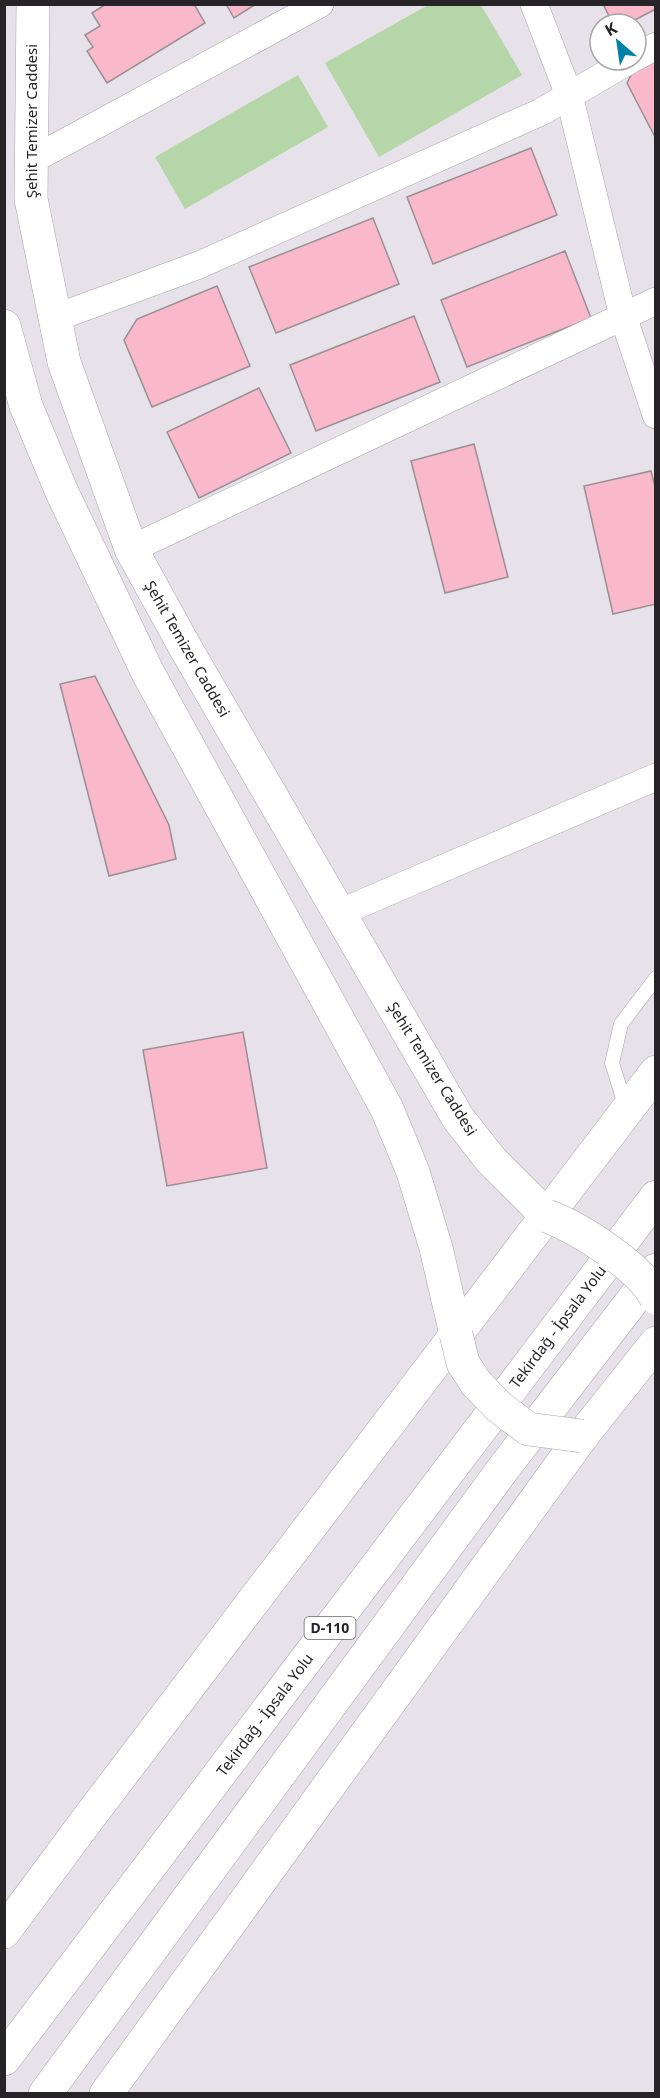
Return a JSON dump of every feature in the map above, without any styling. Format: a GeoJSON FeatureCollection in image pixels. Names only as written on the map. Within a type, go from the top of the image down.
{"type":"FeatureCollection","features":[{"type":"Feature","properties":{"kind":"main road","name":"Şehit Temizer Caddesi"},"geometry":{"type":"LineString","coordinates":[[33,4],[31,199],[64,362],[131,549],[185,647],[458,1118],[491,1160],[547,1216]]}},
{"type":"Feature","properties":{"kind":"main road"},"geometry":{"type":"LineString","coordinates":[[4,326],[30,417],[61,490],[148,673],[387,1109],[413,1172],[436,1248],[463,1363],[476,1383],[499,1407],[528,1429],[582,1436]]}},
{"type":"Feature","properties":{"kind":"main road"},"geometry":{"type":"LineString","coordinates":[[4,1932],[656,1072]]}},
{"type":"Feature","properties":{"kind":"main road","name":"Tekirdağ - İpsala Yolu"},"geometry":{"type":"LineString","coordinates":[[4,2059],[656,1197]]}},
{"type":"Feature","properties":{"kind":"main road"},"geometry":{"type":"LineString","coordinates":[[547,1216],[568,1224],[630,1267],[656,1298]]}},
{"type":"Feature","properties":{"kind":"main road","name":"D-110"},"geometry":{"type":"LineString","coordinates":[[45,2094],[502,1469],[656,1270]]}},
{"type":"Feature","properties":{"kind":"main road"},"geometry":{"type":"LineString","coordinates":[[106,2094],[582,1436],[656,1343]]}},
{"type":"Feature","properties":{"kind":"street"},"geometry":{"type":"LineString","coordinates":[[32,160],[320,4]]}},
{"type":"Feature","properties":{"kind":"street"},"geometry":{"type":"LineString","coordinates":[[534,4],[569,95],[623,316],[656,415]]}},
{"type":"Feature","properties":{"kind":"street"},"geometry":{"type":"LineString","coordinates":[[55,318],[199,265],[541,112],[609,72]]}},
{"type":"Feature","properties":{"kind":"street"},"geometry":{"type":"LineString","coordinates":[[131,549],[656,300]]}},
{"type":"Feature","properties":{"kind":"street"},"geometry":{"type":"LineString","coordinates":[[339,913],[656,777]]}},
{"type":"Feature","properties":{"kind":"lane"},"geometry":{"type":"LineString","coordinates":[[627,1111],[612,1063],[621,1024],[656,978]]}},
{"type":"Feature","properties":{"kind":"green space"},"geometry":{"type":"Polygon","coordinates":[[[428,5],[481,5],[522,75],[379,157],[325,63],[428,5]]]}},
{"type":"Feature","properties":{"kind":"green space"},"geometry":{"type":"Polygon","coordinates":[[[298,75],[328,127],[185,209],[155,157],[298,75]]]}},
{"type":"Feature","properties":{"kind":"building"},"geometry":{"type":"Polygon","coordinates":[[[106,4],[194,4],[205,23],[107,83],[87,51],[93,47],[85,35],[100,26],[92,13],[106,4]]]}},
{"type":"Feature","properties":{"kind":"building"},"geometry":{"type":"Polygon","coordinates":[[[226,4],[256,4],[234,18],[226,4]]]}},
{"type":"Feature","properties":{"kind":"building"},"geometry":{"type":"Polygon","coordinates":[[[603,4],[656,4],[656,9],[648,13],[607,12],[603,4]]]}},
{"type":"Feature","properties":{"kind":"building"},"geometry":{"type":"Polygon","coordinates":[[[656,61],[656,139],[627,83],[632,73],[648,72],[648,65],[656,61]]]}},
{"type":"Feature","properties":{"kind":"building"},"geometry":{"type":"Polygon","coordinates":[[[531,148],[557,215],[433,264],[407,197],[531,148]]]}},
{"type":"Feature","properties":{"kind":"building"},"geometry":{"type":"Polygon","coordinates":[[[373,218],[399,284],[276,333],[249,267],[373,218]]]}},
{"type":"Feature","properties":{"kind":"building"},"geometry":{"type":"Polygon","coordinates":[[[565,251],[591,318],[467,367],[441,300],[565,251]]]}},
{"type":"Feature","properties":{"kind":"building"},"geometry":{"type":"Polygon","coordinates":[[[217,286],[250,366],[152,407],[124,340],[137,319],[217,286]]]}},
{"type":"Feature","properties":{"kind":"building"},"geometry":{"type":"Polygon","coordinates":[[[414,316],[440,382],[316,431],[290,365],[414,316]]]}},
{"type":"Feature","properties":{"kind":"building"},"geometry":{"type":"Polygon","coordinates":[[[259,388],[291,453],[199,498],[167,432],[259,388]]]}},
{"type":"Feature","properties":{"kind":"building"},"geometry":{"type":"Polygon","coordinates":[[[474,444],[508,577],[445,593],[411,461],[474,444]]]}},
{"type":"Feature","properties":{"kind":"building"},"geometry":{"type":"Polygon","coordinates":[[[651,471],[656,491],[656,604],[613,614],[584,486],[651,471]]]}},
{"type":"Feature","properties":{"kind":"building"},"geometry":{"type":"Polygon","coordinates":[[[95,676],[169,825],[176,859],[109,876],[60,684],[95,676]]]}},
{"type":"Feature","properties":{"kind":"building"},"geometry":{"type":"Polygon","coordinates":[[[243,1032],[267,1168],[167,1186],[143,1050],[243,1032]]]}}]}
